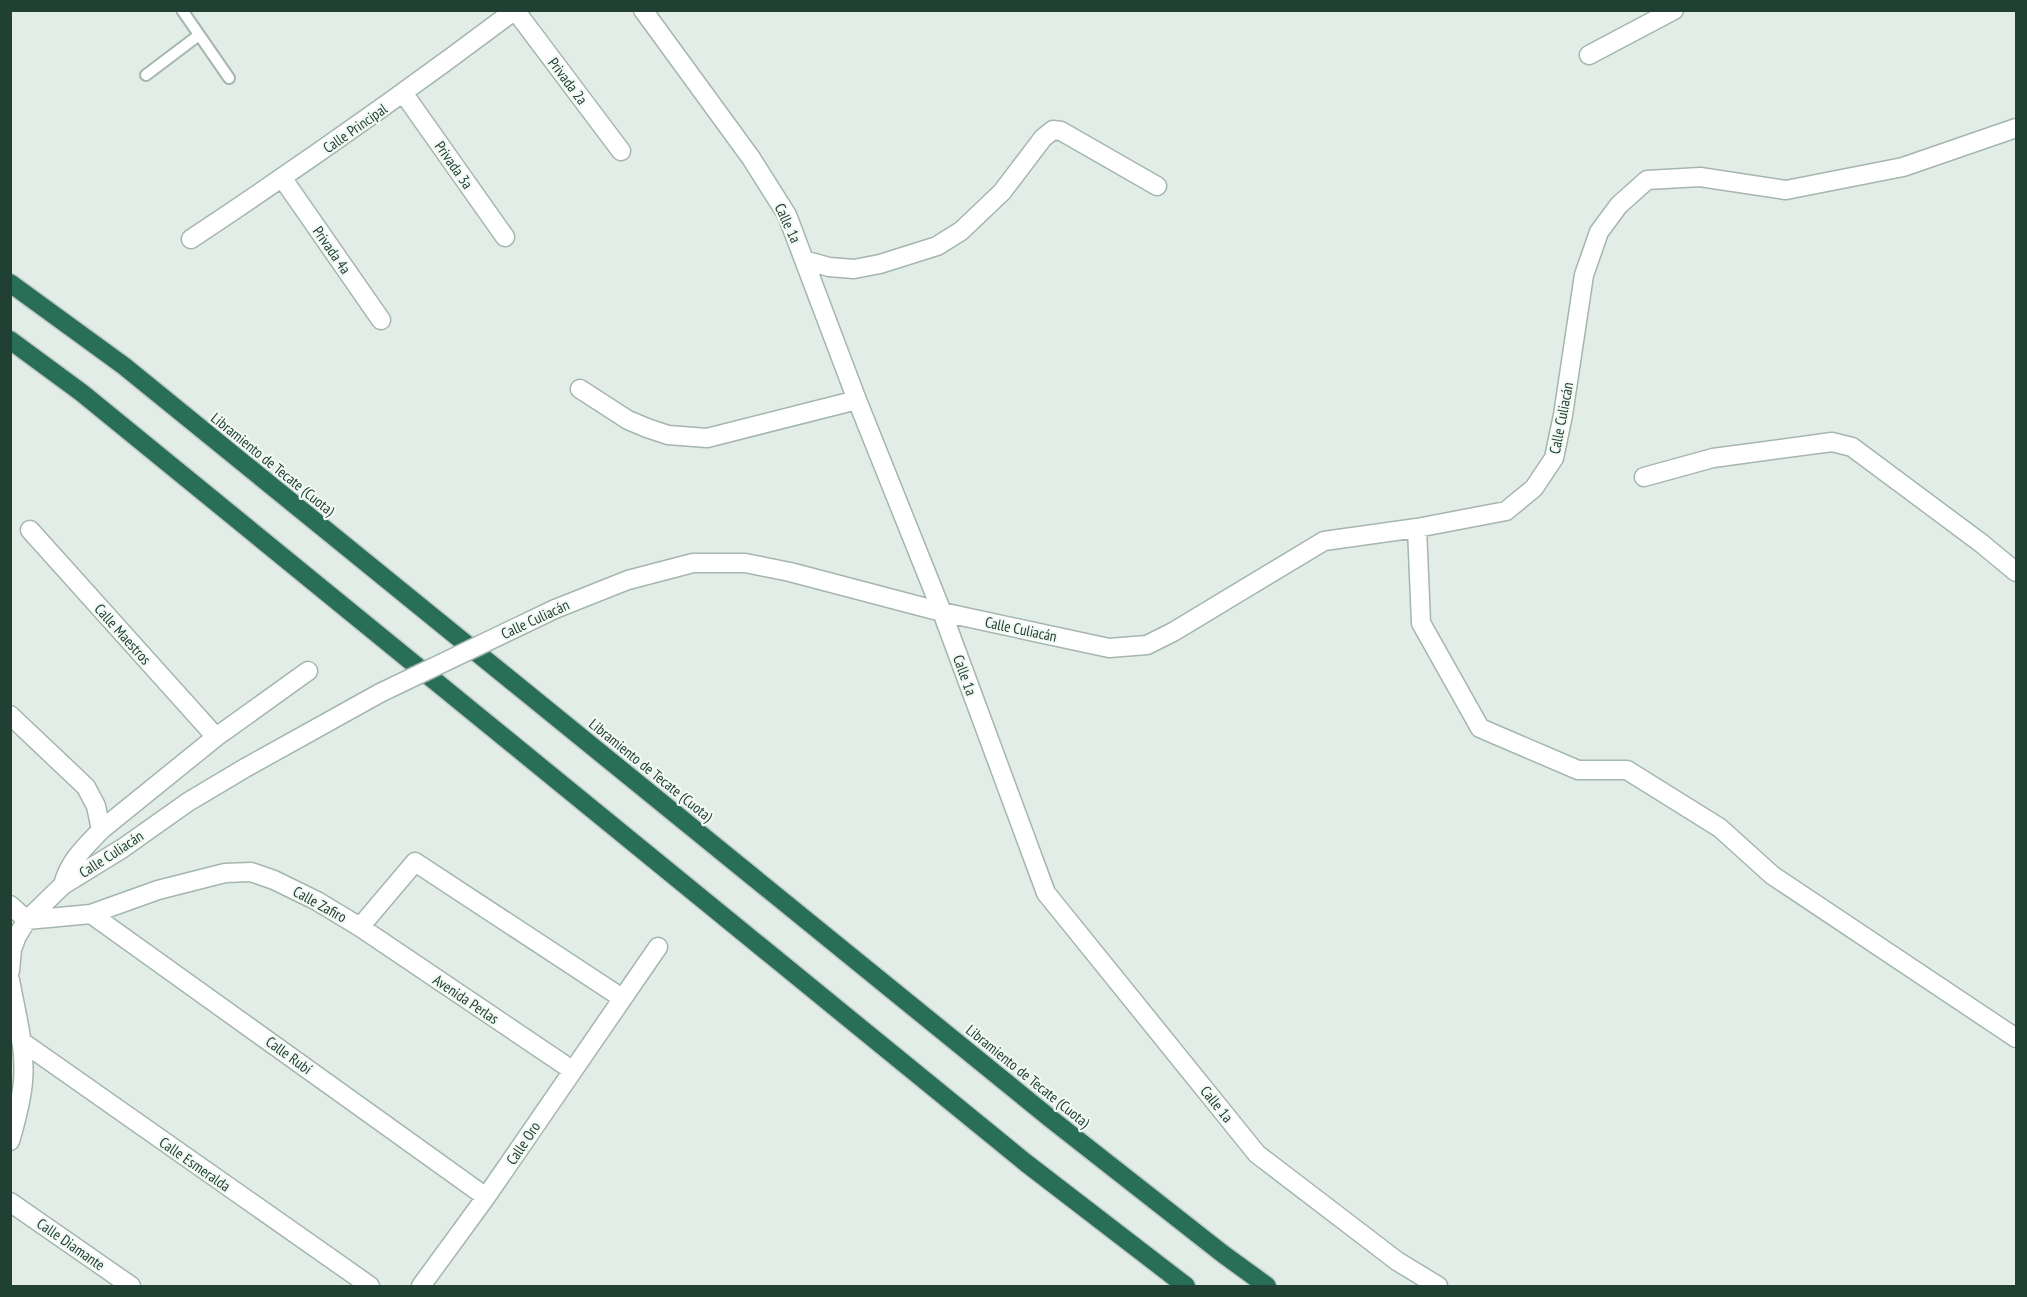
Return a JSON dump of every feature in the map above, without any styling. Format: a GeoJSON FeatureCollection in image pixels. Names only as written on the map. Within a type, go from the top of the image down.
{"type":"FeatureCollection","features":[{"type":"Feature","properties":{"kind":"highway","name":"Libramiento de Tecate (Cuota)"},"geometry":{"type":"LineString","coordinates":[[10,283],[124,366],[1052,1119],[1267,1287]]}},
{"type":"Feature","properties":{"kind":"highway"},"geometry":{"type":"LineString","coordinates":[[10,340],[82,393],[1026,1163],[1186,1287]]}},
{"type":"Feature","properties":{"kind":"highway"},"geometry":{"type":"LineString","coordinates":[[10,349],[82,393]]}},
{"type":"Feature","properties":{"kind":"street","name":"Calle Principal"},"geometry":{"type":"LineString","coordinates":[[190,239],[283,179],[404,94],[515,10]]}},
{"type":"Feature","properties":{"kind":"street","name":"Privada 2a"},"geometry":{"type":"LineString","coordinates":[[515,10],[621,151]]}},
{"type":"Feature","properties":{"kind":"street","name":"Calle 1a"},"geometry":{"type":"LineString","coordinates":[[643,10],[751,158],[788,215],[856,400],[942,612],[1046,893],[1257,1154],[1397,1261],[1438,1287]]}},
{"type":"Feature","properties":{"kind":"street"},"geometry":{"type":"LineString","coordinates":[[1589,55],[1674,10]]}},
{"type":"Feature","properties":{"kind":"street","name":"Privada 3a"},"geometry":{"type":"LineString","coordinates":[[404,94],[505,237]]}},
{"type":"Feature","properties":{"kind":"street","name":"Calle Culiacán"},"geometry":{"type":"LineString","coordinates":[[10,971],[12,950],[17,936],[27,920],[63,885],[123,848],[188,802],[380,693],[555,609],[628,580],[693,563],[745,563],[942,612],[1109,648],[1147,645],[1173,632],[1324,541],[1418,528],[1506,511],[1534,488],[1554,458],[1563,415],[1584,274],[1599,232],[1618,205],[1647,180],[1700,177],[1786,189],[1903,167],[2016,128]]}},
{"type":"Feature","properties":{"kind":"street"},"geometry":{"type":"LineString","coordinates":[[804,260],[829,267],[854,269],[880,264],[937,246],[961,231],[1002,192],[1044,138],[1053,130],[1061,130],[1157,186]]}},
{"type":"Feature","properties":{"kind":"street","name":"Privada 4a"},"geometry":{"type":"LineString","coordinates":[[283,179],[381,320]]}},
{"type":"Feature","properties":{"kind":"street"},"geometry":{"type":"LineString","coordinates":[[580,389],[619,415],[647,428],[668,435],[707,438],[856,400]]}},
{"type":"Feature","properties":{"kind":"street"},"geometry":{"type":"LineString","coordinates":[[1644,477],[1713,458],[1832,442],[1842,444],[1862,454],[2016,572]]}},
{"type":"Feature","properties":{"kind":"street"},"geometry":{"type":"LineString","coordinates":[[1418,528],[1421,622],[1480,728],[1578,770],[1627,771],[1720,828],[1772,875],[2016,1038]]}},
{"type":"Feature","properties":{"kind":"street","name":"Calle Maestros"},"geometry":{"type":"LineString","coordinates":[[30,530],[216,737]]}},
{"type":"Feature","properties":{"kind":"street"},"geometry":{"type":"LineString","coordinates":[[63,885],[66,872],[101,830],[216,737],[308,671]]}},
{"type":"Feature","properties":{"kind":"street"},"geometry":{"type":"LineString","coordinates":[[10,716],[86,787],[96,806],[101,830]]}},
{"type":"Feature","properties":{"kind":"street","name":"Calle Zafiro"},"geometry":{"type":"LineString","coordinates":[[27,920],[91,914],[158,890],[225,873],[251,872],[274,880],[317,901],[360,927],[415,862],[622,998]]}},
{"type":"Feature","properties":{"kind":"street"},"geometry":{"type":"LineString","coordinates":[[10,905],[27,920]]}},
{"type":"Feature","properties":{"kind":"street","name":"Calle Rubí"},"geometry":{"type":"LineString","coordinates":[[91,914],[486,1197]]}},
{"type":"Feature","properties":{"kind":"street","name":"Avenida Perlas"},"geometry":{"type":"LineString","coordinates":[[360,927],[572,1070]]}},
{"type":"Feature","properties":{"kind":"street","name":"Calle Oro"},"geometry":{"type":"LineString","coordinates":[[421,1287],[486,1197],[658,947]]}},
{"type":"Feature","properties":{"kind":"street"},"geometry":{"type":"LineString","coordinates":[[10,980],[21,1041],[23,1080],[10,1141]]}},
{"type":"Feature","properties":{"kind":"street","name":"Calle Esmeralda"},"geometry":{"type":"LineString","coordinates":[[21,1041],[370,1287]]}},
{"type":"Feature","properties":{"kind":"street","name":"Calle Diamante"},"geometry":{"type":"LineString","coordinates":[[10,1202],[131,1287]]}},
{"type":"Feature","properties":{"kind":"lane"},"geometry":{"type":"LineString","coordinates":[[182,10],[229,78]]}},
{"type":"Feature","properties":{"kind":"lane"},"geometry":{"type":"LineString","coordinates":[[146,75],[199,35]]}}]}
